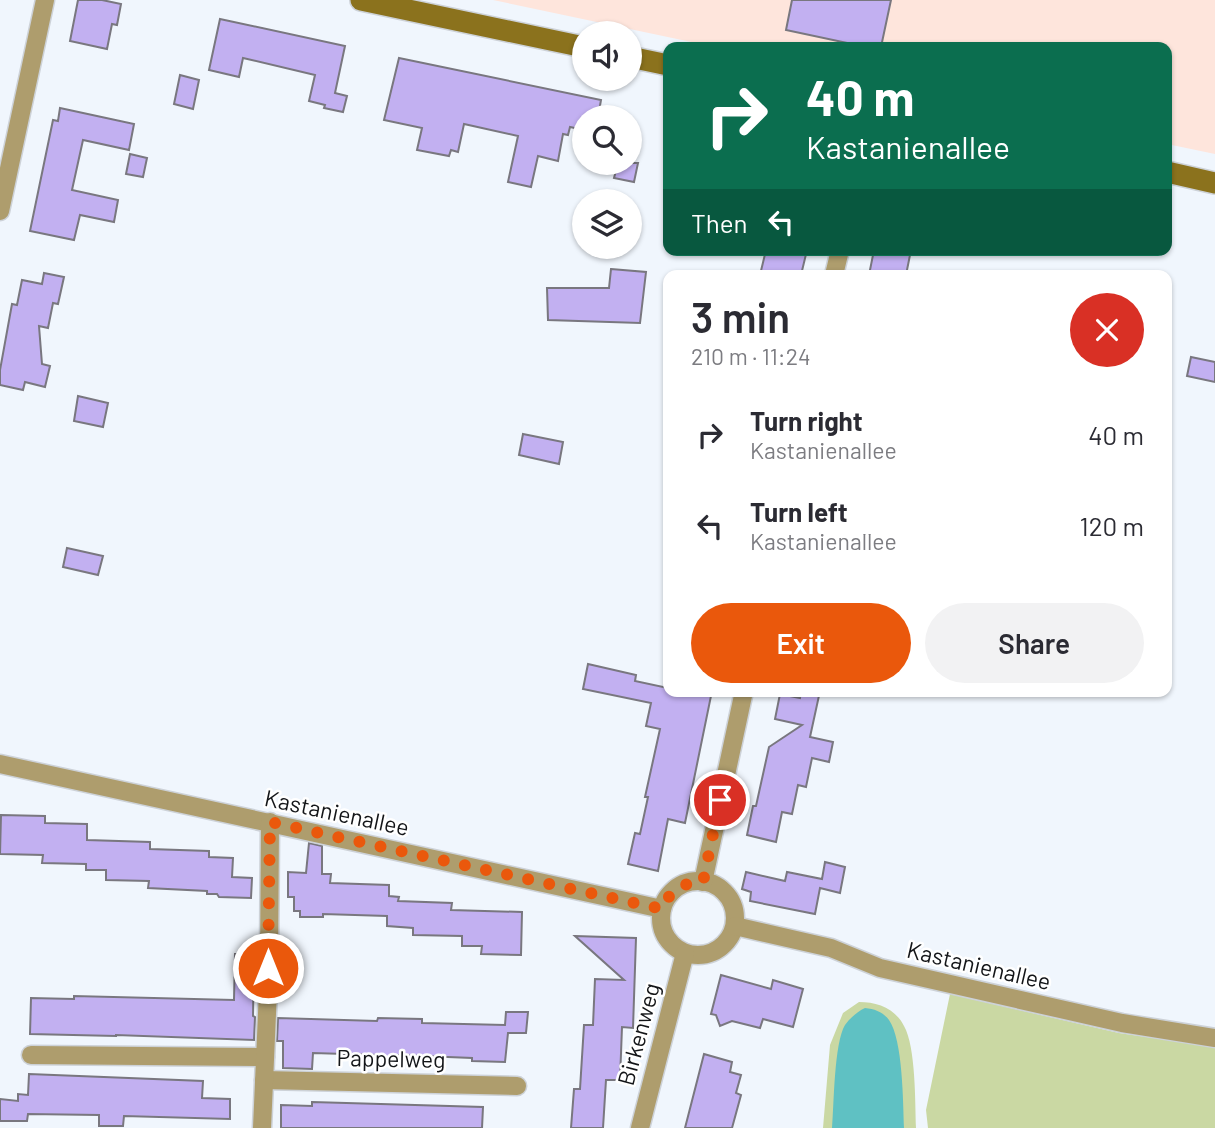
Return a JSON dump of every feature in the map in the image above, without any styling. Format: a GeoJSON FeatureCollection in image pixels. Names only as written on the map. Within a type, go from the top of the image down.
{"type":"FeatureCollection","features":[{"type":"Feature","properties":{"kind":"street"},"geometry":{"type":"LineString","coordinates":[[0,211],[46,0]]}},
{"type":"Feature","properties":{"kind":"street"},"geometry":{"type":"LineString","coordinates":[[361,0],[572,44]]}},
{"type":"Feature","properties":{"kind":"street"},"geometry":{"type":"LineString","coordinates":[[642,60],[663,64]]}},
{"type":"Feature","properties":{"kind":"street"},"geometry":{"type":"LineString","coordinates":[[1172,173],[1215,183]]}},
{"type":"Feature","properties":{"kind":"street"},"geometry":{"type":"LineString","coordinates":[[703,882],[743,697]]}},
{"type":"Feature","properties":{"kind":"street","name":"Kastanienallee"},"geometry":{"type":"LineString","coordinates":[[0,764],[662,909]]}},
{"type":"Feature","properties":{"kind":"street"},"geometry":{"type":"LineString","coordinates":[[262,1128],[270,822]]}},
{"type":"Feature","properties":{"kind":"street"},"geometry":{"type":"LineString","coordinates":[[703,882],[724,892],[735,913],[735,926],[724,944],[716,951],[706,954],[685,953],[668,940],[663,931],[662,909],[666,900],[682,885],[703,882]]}},
{"type":"Feature","properties":{"kind":"street","name":"Kastanienallee"},"geometry":{"type":"LineString","coordinates":[[735,926],[831,947],[880,968],[1122,1023],[1215,1038]]}},
{"type":"Feature","properties":{"kind":"street","name":"Birkenweg"},"geometry":{"type":"LineString","coordinates":[[639,1128],[685,953]]}},
{"type":"Feature","properties":{"kind":"street"},"geometry":{"type":"LineString","coordinates":[[31,1055],[265,1057]]}},
{"type":"Feature","properties":{"kind":"street","name":"Pappelweg"},"geometry":{"type":"LineString","coordinates":[[264,1080],[517,1086]]}},
{"type":"Feature","properties":{"kind":"shaded area"},"geometry":{"type":"Polygon","coordinates":[[[493,0],[1215,0],[1215,154],[1172,145],[1172,42],[691,42],[642,32],[642,21],[592,21],[493,0]]]}},
{"type":"Feature","properties":{"kind":"green space"},"geometry":{"type":"Polygon","coordinates":[[[950,994],[1119,1033],[1215,1047],[1215,1128],[928,1128],[926,1110],[950,994]]]}},
{"type":"Feature","properties":{"kind":"green space"},"geometry":{"type":"Polygon","coordinates":[[[859,1002],[872,1003],[891,1010],[904,1026],[913,1061],[916,1128],[823,1128],[830,1045],[843,1013],[859,1002]]]}},
{"type":"Feature","properties":{"kind":"water"},"geometry":{"type":"Polygon","coordinates":[[[865,1008],[884,1015],[894,1029],[901,1072],[904,1128],[832,1128],[841,1034],[849,1020],[865,1008]]]}},
{"type":"Feature","properties":{"kind":"building"},"geometry":{"type":"Polygon","coordinates":[[[78,0],[102,0],[121,4],[117,25],[112,24],[107,49],[70,41],[78,0]]]}},
{"type":"Feature","properties":{"kind":"building"},"geometry":{"type":"Polygon","coordinates":[[[792,0],[891,0],[882,42],[842,42],[786,30],[792,0]]]}},
{"type":"Feature","properties":{"kind":"building"},"geometry":{"type":"Polygon","coordinates":[[[220,19],[345,46],[335,93],[347,96],[343,112],[309,101],[315,75],[243,58],[239,77],[209,70],[220,19]]]}},
{"type":"Feature","properties":{"kind":"building"},"geometry":{"type":"Polygon","coordinates":[[[399,58],[601,100],[600,105],[572,105],[572,127],[568,135],[563,134],[558,161],[538,156],[531,187],[508,182],[518,136],[464,124],[458,152],[451,150],[449,156],[417,150],[422,128],[384,120],[399,58]]]}},
{"type":"Feature","properties":{"kind":"building"},"geometry":{"type":"Polygon","coordinates":[[[180,75],[199,80],[193,109],[174,104],[180,75]]]}},
{"type":"Feature","properties":{"kind":"building"},"geometry":{"type":"Polygon","coordinates":[[[60,108],[134,124],[129,150],[83,140],[72,190],[118,200],[114,222],[80,215],[74,240],[30,231],[53,120],[58,121],[60,108]]]}},
{"type":"Feature","properties":{"kind":"building"},"geometry":{"type":"Polygon","coordinates":[[[130,154],[147,158],[143,177],[126,174],[130,154]]]}},
{"type":"Feature","properties":{"kind":"building"},"geometry":{"type":"Polygon","coordinates":[[[615,175],[635,175],[634,182],[614,178],[615,175]]]}},
{"type":"Feature","properties":{"kind":"building"},"geometry":{"type":"Polygon","coordinates":[[[765,256],[806,256],[802,270],[761,270],[765,256]]]}},
{"type":"Feature","properties":{"kind":"building"},"geometry":{"type":"Polygon","coordinates":[[[873,256],[910,256],[907,270],[870,270],[873,256]]]}},
{"type":"Feature","properties":{"kind":"building"},"geometry":{"type":"Polygon","coordinates":[[[611,269],[646,272],[640,323],[548,320],[547,288],[609,288],[611,269]]]}},
{"type":"Feature","properties":{"kind":"building"},"geometry":{"type":"Polygon","coordinates":[[[44,273],[64,277],[58,304],[53,303],[48,328],[39,326],[42,364],[50,366],[45,387],[25,382],[23,390],[0,385],[0,370],[12,304],[17,305],[22,280],[42,284],[44,273]]]}},
{"type":"Feature","properties":{"kind":"building"},"geometry":{"type":"Polygon","coordinates":[[[1191,357],[1215,362],[1215,382],[1187,376],[1191,357]]]}},
{"type":"Feature","properties":{"kind":"building"},"geometry":{"type":"Polygon","coordinates":[[[78,396],[108,403],[103,427],[74,421],[78,396]]]}},
{"type":"Feature","properties":{"kind":"building"},"geometry":{"type":"Polygon","coordinates":[[[523,434],[563,442],[559,464],[519,455],[523,434]]]}},
{"type":"Feature","properties":{"kind":"building"},"geometry":{"type":"Polygon","coordinates":[[[67,548],[103,556],[98,575],[63,567],[67,548]]]}},
{"type":"Feature","properties":{"kind":"building"},"geometry":{"type":"Polygon","coordinates":[[[588,664],[636,675],[635,681],[663,687],[663,697],[711,697],[685,823],[668,819],[658,871],[628,864],[635,833],[640,834],[660,729],[646,726],[651,703],[583,689],[588,664]]]}},
{"type":"Feature","properties":{"kind":"building"},"geometry":{"type":"Polygon","coordinates":[[[779,697],[819,697],[810,737],[833,742],[829,762],[812,758],[806,787],[798,785],[792,814],[782,812],[776,842],[747,835],[769,747],[802,725],[775,719],[779,697]]]}},
{"type":"Feature","properties":{"kind":"building"},"geometry":{"type":"Polygon","coordinates":[[[1,815],[45,816],[45,823],[87,824],[87,840],[150,842],[150,849],[209,851],[209,857],[233,858],[232,877],[252,878],[251,898],[219,897],[217,894],[207,894],[207,891],[148,888],[149,881],[106,880],[106,870],[86,870],[86,864],[42,863],[43,855],[0,854],[1,815]]]}},
{"type":"Feature","properties":{"kind":"building"},"geometry":{"type":"Polygon","coordinates":[[[309,843],[322,846],[322,874],[331,874],[330,883],[389,885],[389,896],[399,897],[398,901],[452,903],[451,910],[522,912],[521,955],[481,954],[482,946],[462,946],[462,936],[413,935],[413,928],[387,926],[387,916],[323,914],[323,917],[300,917],[300,911],[294,911],[294,897],[288,897],[288,872],[306,873],[309,843]]]}},
{"type":"Feature","properties":{"kind":"building"},"geometry":{"type":"Polygon","coordinates":[[[825,862],[845,867],[840,893],[820,888],[815,914],[750,901],[751,892],[742,889],[746,872],[785,881],[787,872],[822,879],[825,862]]]}},
{"type":"Feature","properties":{"kind":"building"},"geometry":{"type":"Polygon","coordinates":[[[575,936],[636,938],[633,1028],[622,1027],[620,1080],[606,1080],[603,1128],[571,1128],[574,1089],[580,1089],[584,1025],[593,1025],[595,979],[624,980],[575,936]]]}},
{"type":"Feature","properties":{"kind":"building"},"geometry":{"type":"Polygon","coordinates":[[[235,954],[254,954],[254,1040],[30,1034],[31,998],[74,999],[74,996],[234,1000],[235,954]]]}},
{"type":"Feature","properties":{"kind":"building"},"geometry":{"type":"Polygon","coordinates":[[[721,975],[771,989],[773,980],[803,989],[793,1027],[763,1019],[760,1028],[732,1021],[720,1026],[716,1015],[711,1014],[721,975]]]}},
{"type":"Feature","properties":{"kind":"building"},"geometry":{"type":"Polygon","coordinates":[[[506,1012],[528,1012],[526,1033],[508,1033],[505,1062],[472,1061],[472,1058],[399,1055],[399,1058],[378,1058],[378,1055],[313,1053],[312,1069],[283,1068],[283,1041],[277,1041],[278,1018],[377,1021],[378,1018],[422,1019],[422,1023],[505,1025],[506,1012]]]}},
{"type":"Feature","properties":{"kind":"building"},"geometry":{"type":"Polygon","coordinates":[[[704,1054],[732,1062],[730,1072],[741,1075],[736,1093],[741,1095],[732,1128],[685,1128],[704,1054]]]}},
{"type":"Feature","properties":{"kind":"building"},"geometry":{"type":"Polygon","coordinates":[[[29,1074],[203,1081],[202,1098],[230,1099],[230,1119],[124,1116],[123,1126],[99,1126],[99,1115],[28,1114],[27,1121],[0,1121],[0,1099],[18,1101],[18,1094],[28,1095],[29,1074]]]}},
{"type":"Feature","properties":{"kind":"building"},"geometry":{"type":"Polygon","coordinates":[[[312,1102],[483,1107],[482,1128],[281,1128],[281,1105],[312,1106],[312,1102]]]}},
{"type":"Feature","properties":{"kind":"route"},"geometry":{"type":"LineString","coordinates":[[268,968],[270,822],[662,909],[673,891],[682,885],[703,882],[720,800]]}}]}
